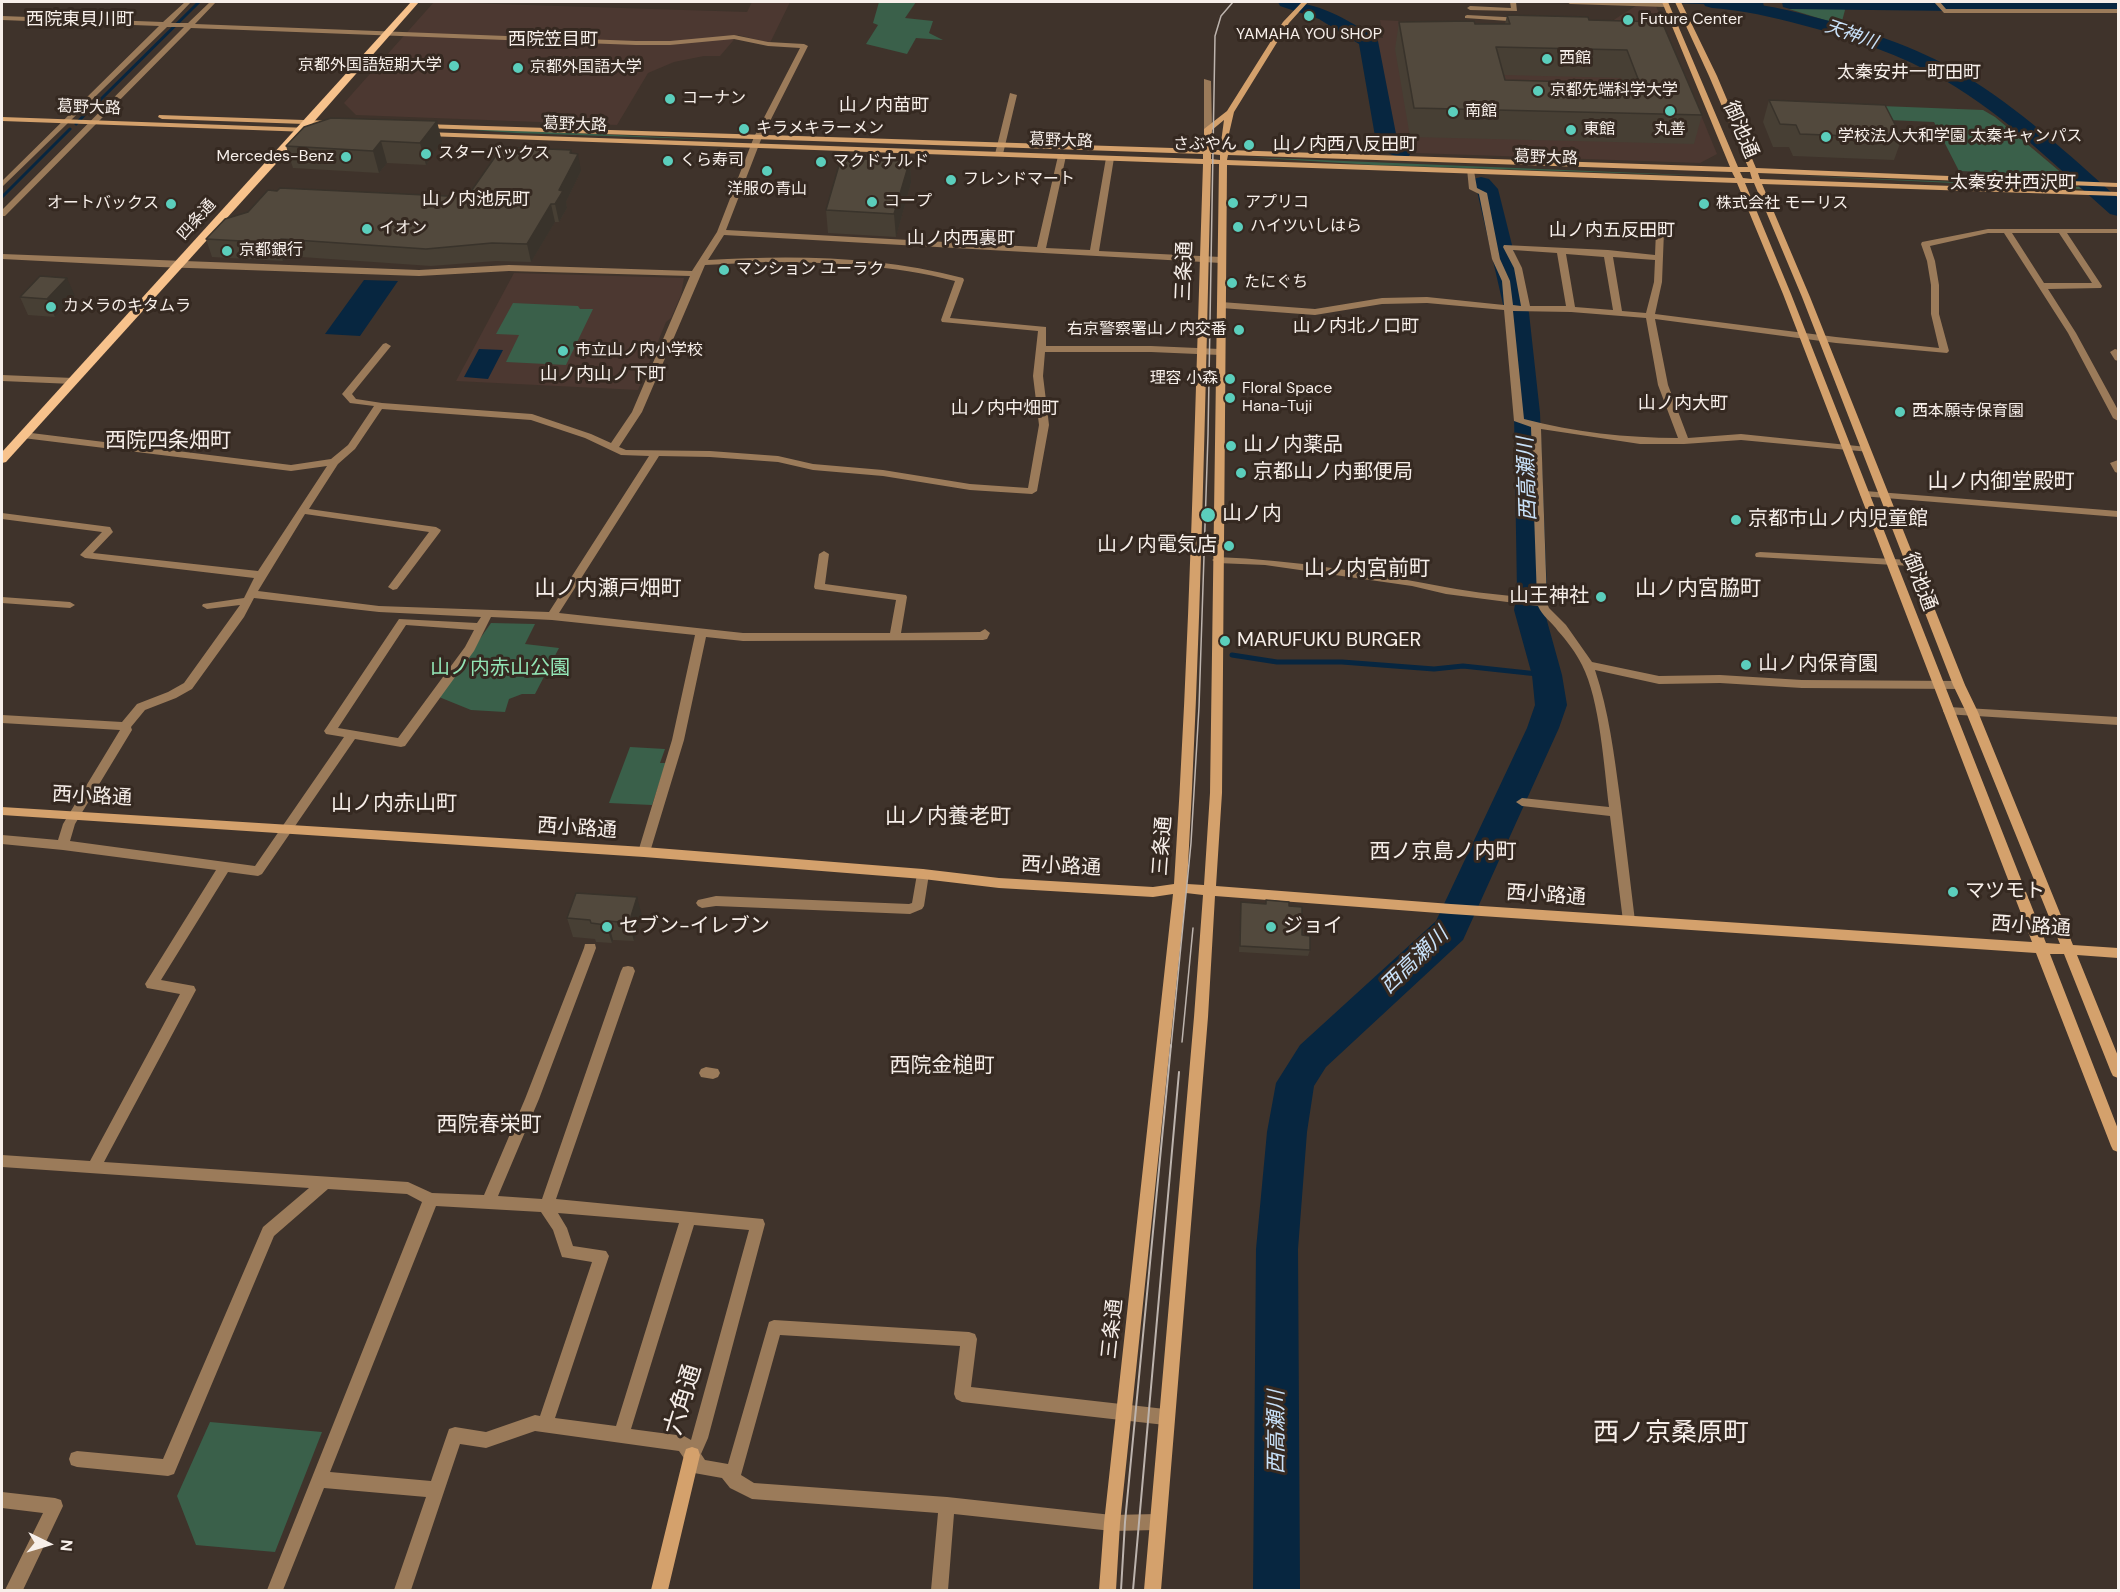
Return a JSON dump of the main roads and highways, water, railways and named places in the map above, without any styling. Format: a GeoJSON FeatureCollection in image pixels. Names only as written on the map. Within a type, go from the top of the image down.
{"type":"FeatureCollection","features":[{"type":"Feature","properties":{"kind":"main road","name":"四条通"},"geometry":{"type":"LineString","coordinates":[[2,459],[415,2]]}},
{"type":"Feature","properties":{"kind":"water"},"geometry":{"type":"Polygon","coordinates":[[[1636,2],[1763,2],[1764,7],[1767,8],[1764,12],[1732,5],[1636,2]]]}},
{"type":"Feature","properties":{"kind":"water"},"geometry":{"type":"Polygon","coordinates":[[[364,280],[398,281],[360,336],[325,334],[364,280]]]}},
{"type":"Feature","properties":{"kind":"water"},"geometry":{"type":"Polygon","coordinates":[[[479,349],[503,350],[488,379],[464,377],[479,349]]]}},
{"type":"Feature","properties":{"kind":"waterway"},"geometry":{"type":"LineString","coordinates":[[95,105],[199,2]]}},
{"type":"Feature","properties":{"kind":"waterway","name":"西高瀬川"},"geometry":{"type":"LineString","coordinates":[[1287,2],[1326,15],[1368,41],[1387,142],[1401,151]]}},
{"type":"Feature","properties":{"kind":"waterway","name":"天神川"},"geometry":{"type":"LineString","coordinates":[[1712,2],[1755,8],[1820,24],[1888,46],[1933,66],[1974,90],[2012,118],[2118,209]]}},
{"type":"Feature","properties":{"kind":"waterway"},"geometry":{"type":"LineString","coordinates":[[1790,3],[2118,7]]}},
{"type":"Feature","properties":{"kind":"waterway"},"geometry":{"type":"LineString","coordinates":[[76,124],[89,110]]}},
{"type":"Feature","properties":{"kind":"waterway"},"geometry":{"type":"LineString","coordinates":[[2,197],[70,129]]}},
{"type":"Feature","properties":{"kind":"waterway","name":"西高瀬川"},"geometry":{"type":"LineString","coordinates":[[1276,1590],[1277,1249],[1287,1132],[1295,1083],[1313,1056],[1450,930],[1543,728],[1551,705],[1547,675],[1529,610],[1532,591],[1527,413],[1517,313],[1487,189],[1481,184]]}},
{"type":"Feature","properties":{"kind":"waterway"},"geometry":{"type":"LineString","coordinates":[[1232,655],[1277,662],[1342,662],[1434,669],[1463,666],[1547,675]]}},
{"type":"Feature","properties":{"kind":"tram line"},"geometry":{"type":"LineString","coordinates":[[1171,1047],[1191,843],[1199,707],[1208,435],[1215,36],[1221,16],[1233,2]]}},
{"type":"Feature","properties":{"kind":"tram line"},"geometry":{"type":"LineString","coordinates":[[1182,1042],[1193,928]]}},
{"type":"Feature","properties":{"kind":"tram line"},"geometry":{"type":"LineString","coordinates":[[1121,1590],[1125,1522],[1171,1045]]}},
{"type":"Feature","properties":{"kind":"tram line"},"geometry":{"type":"LineString","coordinates":[[1133,1590],[1179,1072]]}},
{"type":"Feature","properties":{"kind":"place","name":"YAMAHA YOU SHOP"},"geometry":{"type":"Point","coordinates":[1309,16]}},
{"type":"Feature","properties":{"kind":"place","name":"Future Center"},"geometry":{"type":"Point","coordinates":[1628,20]}},
{"type":"Feature","properties":{"kind":"place","name":"西館"},"geometry":{"type":"Point","coordinates":[1547,59]}},
{"type":"Feature","properties":{"kind":"place","name":"京都外国語短期大学"},"geometry":{"type":"Point","coordinates":[454,66]}},
{"type":"Feature","properties":{"kind":"place","name":"京都外国語大学"},"geometry":{"type":"Point","coordinates":[518,68]}},
{"type":"Feature","properties":{"kind":"place","name":"京都先端科学大学"},"geometry":{"type":"Point","coordinates":[1538,91]}},
{"type":"Feature","properties":{"kind":"place","name":"コーナン"},"geometry":{"type":"Point","coordinates":[670,99]}},
{"type":"Feature","properties":{"kind":"place","name":"丸善"},"geometry":{"type":"Point","coordinates":[1670,111]}},
{"type":"Feature","properties":{"kind":"place","name":"南館"},"geometry":{"type":"Point","coordinates":[1453,112]}},
{"type":"Feature","properties":{"kind":"place","name":"キラメキラーメン"},"geometry":{"type":"Point","coordinates":[744,129]}},
{"type":"Feature","properties":{"kind":"place","name":"東館"},"geometry":{"type":"Point","coordinates":[1571,130]}},
{"type":"Feature","properties":{"kind":"place","name":"学校法人大和学園 太秦キャンパス"},"geometry":{"type":"Point","coordinates":[1826,137]}},
{"type":"Feature","properties":{"kind":"place","name":"さぶやん"},"geometry":{"type":"Point","coordinates":[1249,145]}},
{"type":"Feature","properties":{"kind":"place","name":"スターバックス"},"geometry":{"type":"Point","coordinates":[426,154]}},
{"type":"Feature","properties":{"kind":"place","name":"Mercedes-Benz"},"geometry":{"type":"Point","coordinates":[346,157]}},
{"type":"Feature","properties":{"kind":"place","name":"くら寿司"},"geometry":{"type":"Point","coordinates":[668,161]}},
{"type":"Feature","properties":{"kind":"place","name":"マクドナルド"},"geometry":{"type":"Point","coordinates":[821,162]}},
{"type":"Feature","properties":{"kind":"place","name":"洋服の青山"},"geometry":{"type":"Point","coordinates":[767,171]}},
{"type":"Feature","properties":{"kind":"place","name":"フレンドマート"},"geometry":{"type":"Point","coordinates":[951,180]}},
{"type":"Feature","properties":{"kind":"place","name":"コープ"},"geometry":{"type":"Point","coordinates":[872,202]}},
{"type":"Feature","properties":{"kind":"place","name":"アプリコ"},"geometry":{"type":"Point","coordinates":[1233,203]}},
{"type":"Feature","properties":{"kind":"place","name":"オートバックス"},"geometry":{"type":"Point","coordinates":[171,204]}},
{"type":"Feature","properties":{"kind":"place","name":"株式会社 モーリス"},"geometry":{"type":"Point","coordinates":[1704,204]}},
{"type":"Feature","properties":{"kind":"place","name":"ハイツいしはら"},"geometry":{"type":"Point","coordinates":[1238,227]}},
{"type":"Feature","properties":{"kind":"place","name":"イオン"},"geometry":{"type":"Point","coordinates":[367,229]}},
{"type":"Feature","properties":{"kind":"place","name":"京都銀行"},"geometry":{"type":"Point","coordinates":[227,251]}},
{"type":"Feature","properties":{"kind":"place","name":"マンション ユーラク"},"geometry":{"type":"Point","coordinates":[724,270]}},
{"type":"Feature","properties":{"kind":"place","name":"たにぐち"},"geometry":{"type":"Point","coordinates":[1232,283]}},
{"type":"Feature","properties":{"kind":"place","name":"カメラのキタムラ"},"geometry":{"type":"Point","coordinates":[51,307]}},
{"type":"Feature","properties":{"kind":"place","name":"右京警察署山ノ内交番"},"geometry":{"type":"Point","coordinates":[1239,330]}},
{"type":"Feature","properties":{"kind":"place","name":"市立山ノ内小学校"},"geometry":{"type":"Point","coordinates":[563,351]}},
{"type":"Feature","properties":{"kind":"place","name":"理容 小森"},"geometry":{"type":"Point","coordinates":[1230,379]}},
{"type":"Feature","properties":{"kind":"place","name":"Floral Space Hana-Tuji"},"geometry":{"type":"Point","coordinates":[1230,398]}},
{"type":"Feature","properties":{"kind":"place","name":"西本願寺保育園"},"geometry":{"type":"Point","coordinates":[1900,412]}},
{"type":"Feature","properties":{"kind":"place","name":"山ノ内薬品"},"geometry":{"type":"Point","coordinates":[1231,446]}},
{"type":"Feature","properties":{"kind":"place","name":"京都山ノ内郵便局"},"geometry":{"type":"Point","coordinates":[1241,473]}},
{"type":"Feature","properties":{"kind":"place","name":"山ノ内"},"geometry":{"type":"Point","coordinates":[1208,515]}},
{"type":"Feature","properties":{"kind":"place","name":"京都市山ノ内児童館"},"geometry":{"type":"Point","coordinates":[1736,520]}},
{"type":"Feature","properties":{"kind":"place","name":"山ノ内電気店"},"geometry":{"type":"Point","coordinates":[1229,546]}},
{"type":"Feature","properties":{"kind":"place","name":"山王神社"},"geometry":{"type":"Point","coordinates":[1601,597]}},
{"type":"Feature","properties":{"kind":"place","name":"MARUFUKU BURGER"},"geometry":{"type":"Point","coordinates":[1225,641]}},
{"type":"Feature","properties":{"kind":"place","name":"山ノ内保育園"},"geometry":{"type":"Point","coordinates":[1746,665]}},
{"type":"Feature","properties":{"kind":"place","name":"マツモト"},"geometry":{"type":"Point","coordinates":[1953,892]}},
{"type":"Feature","properties":{"kind":"place","name":"セブン-イレブン"},"geometry":{"type":"Point","coordinates":[607,927]}},
{"type":"Feature","properties":{"kind":"place","name":"ジョイ"},"geometry":{"type":"Point","coordinates":[1271,927]}},
{"type":"Feature","properties":{"kind":"district","name":"西院東貝川町"},"geometry":{"type":"Point","coordinates":[80,20]}},
{"type":"Feature","properties":{"kind":"district","name":"西院笠目町"},"geometry":{"type":"Point","coordinates":[553,40]}},
{"type":"Feature","properties":{"kind":"district","name":"太秦安井一町田町"},"geometry":{"type":"Point","coordinates":[1909,73]}},
{"type":"Feature","properties":{"kind":"district","name":"山ノ内苗町"},"geometry":{"type":"Point","coordinates":[884,106]}},
{"type":"Feature","properties":{"kind":"district","name":"山ノ内西八反田町"},"geometry":{"type":"Point","coordinates":[1345,145]}},
{"type":"Feature","properties":{"kind":"district","name":"太秦安井西沢町"},"geometry":{"type":"Point","coordinates":[2013,183]}},
{"type":"Feature","properties":{"kind":"district","name":"山ノ内池尻町"},"geometry":{"type":"Point","coordinates":[476,200]}},
{"type":"Feature","properties":{"kind":"district","name":"山ノ内五反田町"},"geometry":{"type":"Point","coordinates":[1612,231]}},
{"type":"Feature","properties":{"kind":"district","name":"山ノ内西裏町"},"geometry":{"type":"Point","coordinates":[961,239]}},
{"type":"Feature","properties":{"kind":"district","name":"山ノ内北ノ口町"},"geometry":{"type":"Point","coordinates":[1356,327]}},
{"type":"Feature","properties":{"kind":"district","name":"山ノ内山ノ下町"},"geometry":{"type":"Point","coordinates":[603,375]}},
{"type":"Feature","properties":{"kind":"district","name":"山ノ内大町"},"geometry":{"type":"Point","coordinates":[1683,404]}},
{"type":"Feature","properties":{"kind":"district","name":"山ノ内中畑町"},"geometry":{"type":"Point","coordinates":[1005,409]}},
{"type":"Feature","properties":{"kind":"district","name":"西院四条畑町"},"geometry":{"type":"Point","coordinates":[168,441]}},
{"type":"Feature","properties":{"kind":"district","name":"山ノ内御堂殿町"},"geometry":{"type":"Point","coordinates":[2001,482]}},
{"type":"Feature","properties":{"kind":"district","name":"山ノ内宮前町"},"geometry":{"type":"Point","coordinates":[1367,569]}},
{"type":"Feature","properties":{"kind":"district","name":"山ノ内瀬戸畑町"},"geometry":{"type":"Point","coordinates":[608,589]}},
{"type":"Feature","properties":{"kind":"district","name":"山ノ内宮脇町"},"geometry":{"type":"Point","coordinates":[1698,589]}},
{"type":"Feature","properties":{"kind":"district","name":"山ノ内赤山町"},"geometry":{"type":"Point","coordinates":[394,804]}},
{"type":"Feature","properties":{"kind":"district","name":"山ノ内養老町"},"geometry":{"type":"Point","coordinates":[948,817]}},
{"type":"Feature","properties":{"kind":"district","name":"西ノ京島ノ内町"},"geometry":{"type":"Point","coordinates":[1443,852]}},
{"type":"Feature","properties":{"kind":"district","name":"西院金槌町"},"geometry":{"type":"Point","coordinates":[942,1066]}},
{"type":"Feature","properties":{"kind":"district","name":"西院春栄町"},"geometry":{"type":"Point","coordinates":[489,1125]}},
{"type":"Feature","properties":{"kind":"district","name":"西ノ京桑原町"},"geometry":{"type":"Point","coordinates":[1671,1434]}},
{"type":"Feature","properties":{"kind":"park label","name":"山ノ内赤山公園"},"geometry":{"type":"Point","coordinates":[500,669]}}]}
